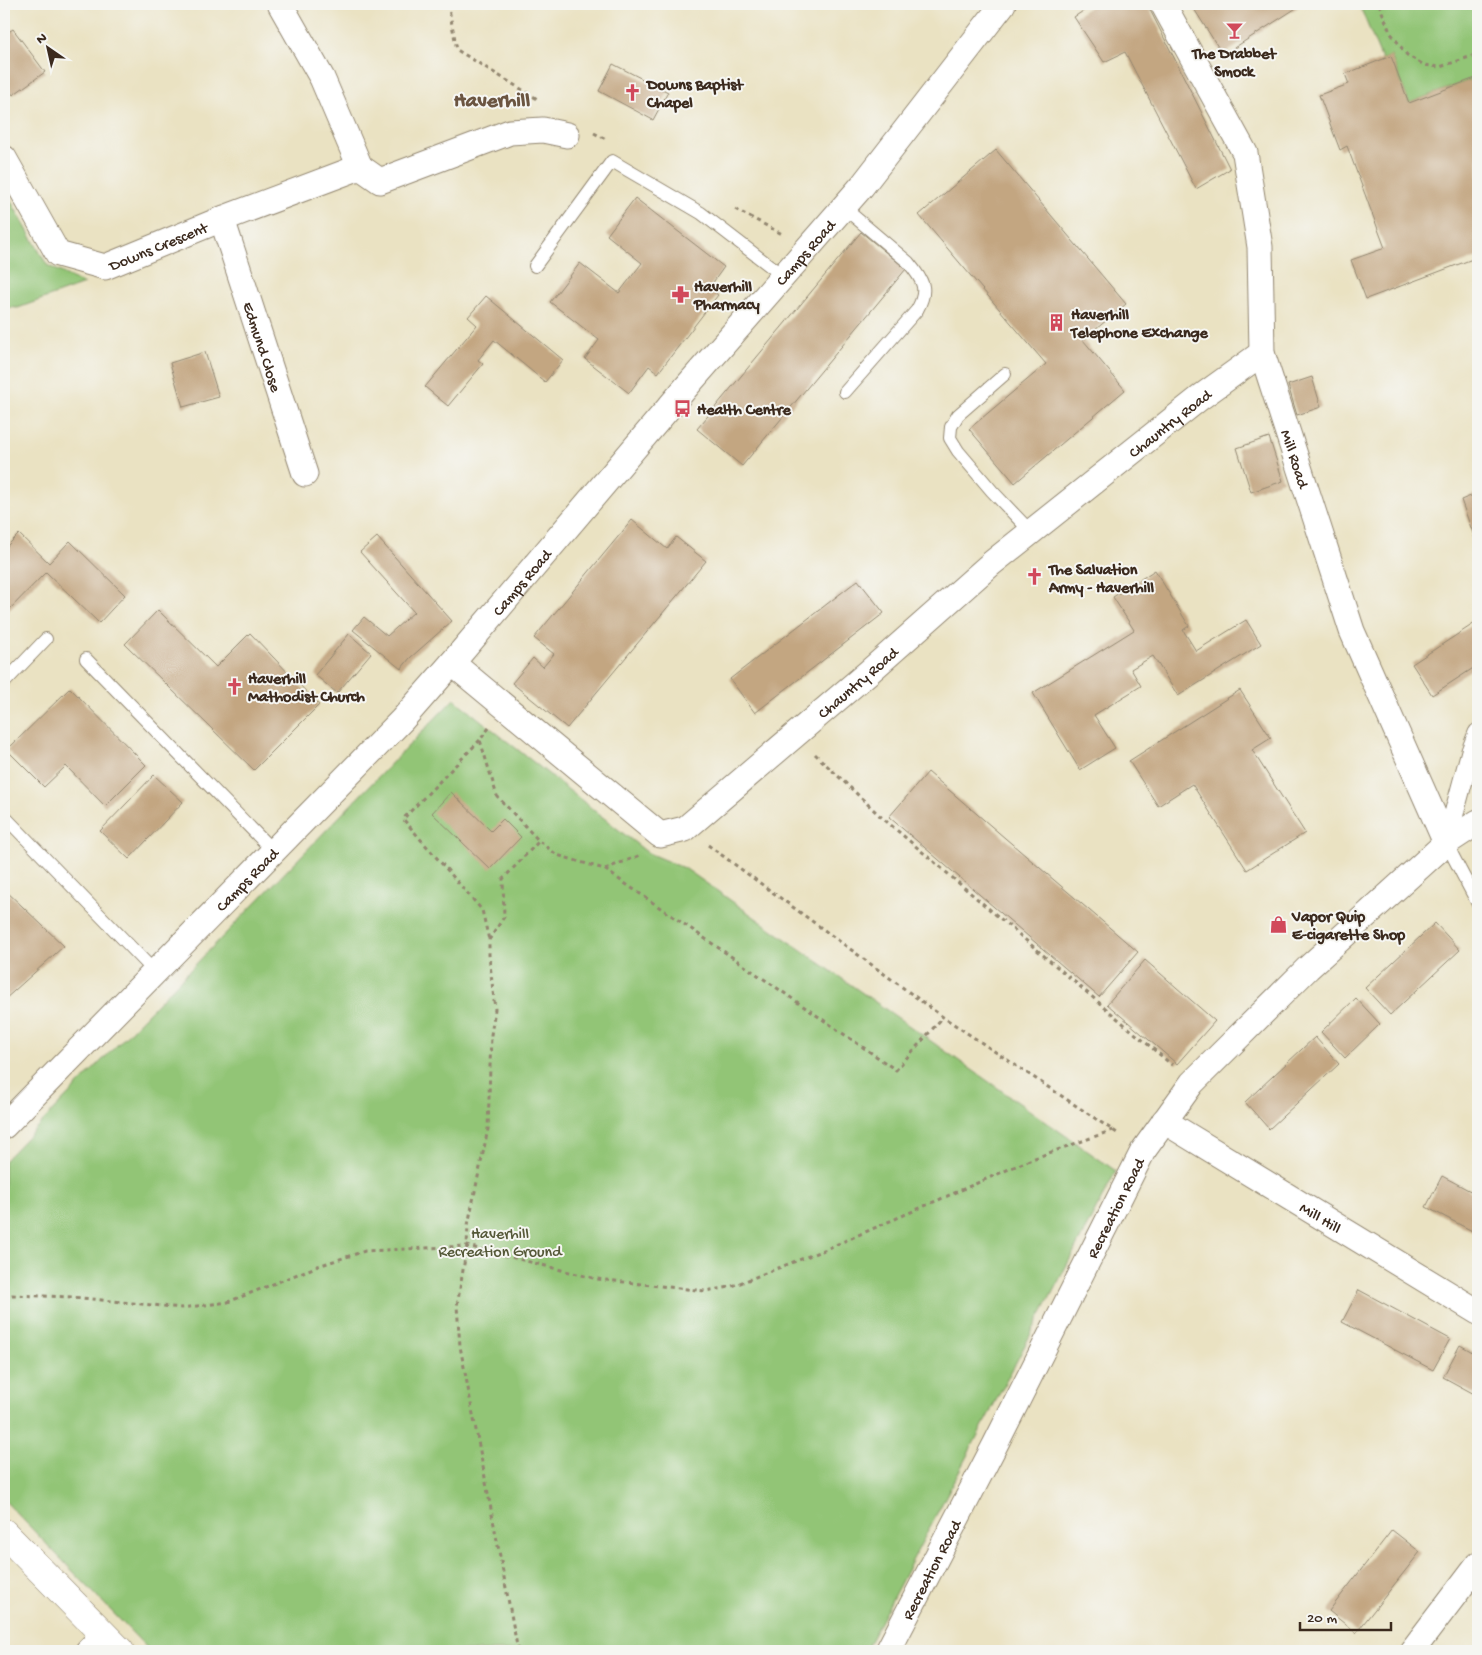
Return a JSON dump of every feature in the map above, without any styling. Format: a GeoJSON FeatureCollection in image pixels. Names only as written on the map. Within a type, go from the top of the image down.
{"type":"FeatureCollection","features":[{"type":"Feature","properties":{"kind":"street"},"geometry":{"type":"LineString","coordinates":[[280,4],[322,78],[360,167],[380,181],[510,132],[543,130],[567,135]]}},
{"type":"Feature","properties":{"kind":"street","name":"Camps Road"},"geometry":{"type":"LineString","coordinates":[[4,1126],[402,720],[688,385],[843,207],[892,147],[1002,4]]}},
{"type":"Feature","properties":{"kind":"street","name":"Mill Road"},"geometry":{"type":"LineString","coordinates":[[1163,4],[1245,153],[1260,247],[1262,353],[1352,631],[1446,843]]}},
{"type":"Feature","properties":{"kind":"street","name":"Downs Crescent"},"geometry":{"type":"LineString","coordinates":[[4,158],[58,254],[105,267],[222,219],[360,167]]}},
{"type":"Feature","properties":{"kind":"street","name":"Edmund Close"},"geometry":{"type":"LineString","coordinates":[[222,219],[305,474]]}},
{"type":"Feature","properties":{"kind":"street","name":"Chauntry Road"},"geometry":{"type":"LineString","coordinates":[[660,835],[685,828],[992,563],[1201,397],[1262,353]]}},
{"type":"Feature","properties":{"kind":"street"},"geometry":{"type":"LineString","coordinates":[[452,663],[660,835]]}},
{"type":"Feature","properties":{"kind":"street"},"geometry":{"type":"LineString","coordinates":[[1446,843],[1471,751],[1478,733]]}},
{"type":"Feature","properties":{"kind":"street","name":"Recreation Road"},"geometry":{"type":"LineString","coordinates":[[888,1651],[996,1445],[1144,1151],[1164,1121],[1192,1083],[1308,968],[1446,843],[1478,822]]}},
{"type":"Feature","properties":{"kind":"street","name":"Mill Hill"},"geometry":{"type":"LineString","coordinates":[[1164,1121],[1478,1312]]}},
{"type":"Feature","properties":{"kind":"street"},"geometry":{"type":"LineString","coordinates":[[4,1533],[104,1646]]}},
{"type":"Feature","properties":{"kind":"street"},"geometry":{"type":"LineString","coordinates":[[1412,1651],[1478,1564]]}},
{"type":"Feature","properties":{"kind":"lane"},"geometry":{"type":"LineString","coordinates":[[535,266],[612,162],[702,213],[783,276]]}},
{"type":"Feature","properties":{"kind":"lane"},"geometry":{"type":"LineString","coordinates":[[843,207],[908,262],[923,284],[924,298],[918,310],[846,392]]}},
{"type":"Feature","properties":{"kind":"lane"},"geometry":{"type":"LineString","coordinates":[[1005,374],[958,415],[951,427],[950,438],[958,451],[992,491],[1031,532]]}},
{"type":"Feature","properties":{"kind":"lane"},"geometry":{"type":"LineString","coordinates":[[4,683],[46,639]]}},
{"type":"Feature","properties":{"kind":"lane"},"geometry":{"type":"LineString","coordinates":[[86,659],[273,851]]}},
{"type":"Feature","properties":{"kind":"lane"},"geometry":{"type":"LineString","coordinates":[[4,816],[155,972]]}},
{"type":"Feature","properties":{"kind":"lane","name":"Mill Road"},"geometry":{"type":"LineString","coordinates":[[1446,843],[1478,904]]}},
{"type":"Feature","properties":{"kind":"path"},"geometry":{"type":"LineString","coordinates":[[448,4],[457,50],[541,101]]}},
{"type":"Feature","properties":{"kind":"path"},"geometry":{"type":"LineString","coordinates":[[1380,4],[1390,32],[1407,55],[1424,65],[1440,67],[1478,54]]}},
{"type":"Feature","properties":{"kind":"path"},"geometry":{"type":"LineString","coordinates":[[506,708],[480,740],[403,819],[482,910],[489,940],[495,1009],[491,1036],[488,1129],[468,1224],[467,1246],[456,1306],[460,1346],[518,1651]]}},
{"type":"Feature","properties":{"kind":"path"},"geometry":{"type":"LineString","coordinates":[[794,735],[879,815],[1192,1083]]}},
{"type":"Feature","properties":{"kind":"path"},"geometry":{"type":"LineString","coordinates":[[480,740],[497,796],[539,842],[557,855],[604,869],[896,1070],[943,1017]]}},
{"type":"Feature","properties":{"kind":"path"},"geometry":{"type":"LineString","coordinates":[[685,828],[943,1017],[1144,1151]]}},
{"type":"Feature","properties":{"kind":"path"},"geometry":{"type":"LineString","coordinates":[[604,869],[648,852],[660,835]]}},
{"type":"Feature","properties":{"kind":"path"},"geometry":{"type":"LineString","coordinates":[[489,940],[504,917],[503,879],[539,842]]}},
{"type":"Feature","properties":{"kind":"path"},"geometry":{"type":"LineString","coordinates":[[4,1297],[12,1295],[72,1297],[182,1308],[228,1302],[318,1266],[365,1251],[467,1246],[596,1278],[705,1291],[730,1287],[824,1250],[1032,1159],[1113,1130]]}},
{"type":"Feature","properties":{"kind":"green space"},"geometry":{"type":"Polygon","coordinates":[[[1359,4],[1478,4],[1478,77],[1409,103],[1391,56],[1382,60],[1359,4]]]}},
{"type":"Feature","properties":{"kind":"green space"},"geometry":{"type":"Polygon","coordinates":[[[4,189],[47,265],[84,284],[18,308],[4,307],[4,189]]]}},
{"type":"Feature","properties":{"kind":"green space","name":"Haverhill Recreation Ground"},"geometry":{"type":"Polygon","coordinates":[[[454,699],[648,853],[686,869],[1116,1171],[865,1651],[150,1651],[4,1500],[4,1161],[454,699]]]}},
{"type":"Feature","properties":{"kind":"building"},"geometry":{"type":"Polygon","coordinates":[[[1094,4],[1147,4],[1230,169],[1196,189],[1125,52],[1104,62],[1074,17],[1094,4]]]}},
{"type":"Feature","properties":{"kind":"building","name":"The Drabbet Smock"},"geometry":{"type":"Polygon","coordinates":[[[1191,4],[1296,4],[1298,7],[1223,55],[1191,4]]]}},
{"type":"Feature","properties":{"kind":"building"},"geometry":{"type":"Polygon","coordinates":[[[13,29],[45,72],[13,95],[4,82],[4,35],[13,29]]]}},
{"type":"Feature","properties":{"kind":"building"},"geometry":{"type":"Polygon","coordinates":[[[1391,56],[1409,103],[1478,77],[1478,257],[1366,299],[1351,260],[1385,248],[1347,146],[1340,150],[1319,95],[1349,84],[1345,74],[1391,56]]]}},
{"type":"Feature","properties":{"kind":"building","name":"Downs Baptist Chapel"},"geometry":{"type":"Polygon","coordinates":[[[613,64],[668,92],[653,120],[599,91],[613,64]]]}},
{"type":"Feature","properties":{"kind":"building","name":"Haverhill Telephone Exchange"},"geometry":{"type":"Polygon","coordinates":[[[996,150],[1126,304],[1083,340],[1125,390],[1015,483],[969,429],[1046,364],[919,215],[996,150]]]}},
{"type":"Feature","properties":{"kind":"building"},"geometry":{"type":"Polygon","coordinates":[[[635,198],[724,267],[709,288],[718,295],[658,373],[649,366],[629,393],[585,359],[599,340],[550,302],[580,263],[619,293],[642,263],[607,235],[635,198]]]}},
{"type":"Feature","properties":{"kind":"building"},"geometry":{"type":"Polygon","coordinates":[[[861,232],[906,269],[742,466],[697,429],[861,232]]]}},
{"type":"Feature","properties":{"kind":"building"},"geometry":{"type":"Polygon","coordinates":[[[486,296],[563,360],[545,382],[494,340],[478,360],[483,364],[448,406],[425,387],[477,325],[468,317],[486,296]]]}},
{"type":"Feature","properties":{"kind":"building"},"geometry":{"type":"Polygon","coordinates":[[[205,352],[219,397],[183,407],[170,363],[205,352]]]}},
{"type":"Feature","properties":{"kind":"building"},"geometry":{"type":"Polygon","coordinates":[[[1312,377],[1321,407],[1297,415],[1288,385],[1312,377]]]}},
{"type":"Feature","properties":{"kind":"building"},"geometry":{"type":"Polygon","coordinates":[[[1269,437],[1283,481],[1251,492],[1237,448],[1269,437]]]}},
{"type":"Feature","properties":{"kind":"building"},"geometry":{"type":"Polygon","coordinates":[[[1478,493],[1478,547],[1461,500],[1478,493]]]}},
{"type":"Feature","properties":{"kind":"building"},"geometry":{"type":"Polygon","coordinates":[[[632,520],[667,549],[676,537],[706,561],[567,728],[512,683],[533,658],[543,667],[554,654],[534,638],[632,520]]]}},
{"type":"Feature","properties":{"kind":"building"},"geometry":{"type":"Polygon","coordinates":[[[19,534],[49,563],[70,541],[125,595],[99,623],[46,572],[4,615],[4,549],[19,534]]]}},
{"type":"Feature","properties":{"kind":"building"},"geometry":{"type":"Polygon","coordinates":[[[377,537],[452,621],[410,658],[401,669],[353,630],[364,617],[387,636],[414,612],[360,552],[377,537]]]}},
{"type":"Feature","properties":{"kind":"building"},"geometry":{"type":"Polygon","coordinates":[[[1155,570],[1189,626],[1183,630],[1196,651],[1246,620],[1261,644],[1178,696],[1153,656],[1131,669],[1141,686],[1094,715],[1115,748],[1080,770],[1033,693],[1134,630],[1113,597],[1155,570]]]}},
{"type":"Feature","properties":{"kind":"building"},"geometry":{"type":"Polygon","coordinates":[[[858,580],[884,613],[755,713],[730,679],[858,580]]]}},
{"type":"Feature","properties":{"kind":"building","name":"Haverhill Mathodist Church"},"geometry":{"type":"Polygon","coordinates":[[[158,610],[216,667],[250,633],[319,705],[254,770],[125,644],[158,610]]]}},
{"type":"Feature","properties":{"kind":"building"},"geometry":{"type":"Polygon","coordinates":[[[1478,621],[1478,665],[1432,695],[1412,664],[1478,621]]]}},
{"type":"Feature","properties":{"kind":"building"},"geometry":{"type":"Polygon","coordinates":[[[349,634],[371,653],[337,693],[315,675],[349,634]]]}},
{"type":"Feature","properties":{"kind":"building"},"geometry":{"type":"Polygon","coordinates":[[[70,688],[146,765],[105,806],[66,766],[44,787],[7,750],[70,688]]]}},
{"type":"Feature","properties":{"kind":"building"},"geometry":{"type":"Polygon","coordinates":[[[1240,690],[1271,738],[1252,750],[1305,833],[1247,870],[1192,784],[1158,806],[1129,761],[1240,690]]]}},
{"type":"Feature","properties":{"kind":"building"},"geometry":{"type":"Polygon","coordinates":[[[928,772],[1138,952],[1099,997],[889,817],[928,772]]]}},
{"type":"Feature","properties":{"kind":"building"},"geometry":{"type":"Polygon","coordinates":[[[154,775],[183,802],[129,859],[100,831],[154,775]]]}},
{"type":"Feature","properties":{"kind":"building"},"geometry":{"type":"Polygon","coordinates":[[[451,792],[491,831],[503,819],[521,837],[490,869],[432,813],[451,792]]]}},
{"type":"Feature","properties":{"kind":"building"},"geometry":{"type":"Polygon","coordinates":[[[4,889],[64,946],[4,1000],[4,889]]]}},
{"type":"Feature","properties":{"kind":"building"},"geometry":{"type":"Polygon","coordinates":[[[1435,923],[1460,950],[1390,1015],[1365,988],[1435,923]]]}},
{"type":"Feature","properties":{"kind":"building"},"geometry":{"type":"Polygon","coordinates":[[[1145,960],[1215,1021],[1177,1064],[1107,1004],[1145,960]]]}},
{"type":"Feature","properties":{"kind":"building"},"geometry":{"type":"Polygon","coordinates":[[[1356,998],[1380,1024],[1345,1058],[1321,1032],[1356,998]]]}},
{"type":"Feature","properties":{"kind":"building"},"geometry":{"type":"Polygon","coordinates":[[[1315,1037],[1339,1064],[1269,1129],[1245,1102],[1315,1037]]]}},
{"type":"Feature","properties":{"kind":"building"},"geometry":{"type":"Polygon","coordinates":[[[1442,1176],[1478,1195],[1478,1234],[1426,1207],[1442,1176]]]}},
{"type":"Feature","properties":{"kind":"building"},"geometry":{"type":"Polygon","coordinates":[[[1359,1290],[1450,1339],[1433,1370],[1342,1322],[1359,1290]]]}},
{"type":"Feature","properties":{"kind":"building"},"geometry":{"type":"Polygon","coordinates":[[[1460,1345],[1478,1355],[1478,1396],[1443,1377],[1460,1345]]]}},
{"type":"Feature","properties":{"kind":"building"},"geometry":{"type":"Polygon","coordinates":[[[1392,1530],[1420,1552],[1356,1633],[1329,1611],[1392,1530]]]}},
{"type":"Feature","properties":{"kind":"place","name":"The Drabbet Smock"},"geometry":{"type":"Point","coordinates":[1234,31]}},
{"type":"Feature","properties":{"kind":"place","name":"Downs Baptist Chapel"},"geometry":{"type":"Point","coordinates":[633,92]}},
{"type":"Feature","properties":{"kind":"place","name":"Haverhill Pharmacy"},"geometry":{"type":"Point","coordinates":[680,294]}},
{"type":"Feature","properties":{"kind":"place","name":"Haverhill Telephone Exchange"},"geometry":{"type":"Point","coordinates":[1057,322]}},
{"type":"Feature","properties":{"kind":"place","name":"Health Centre"},"geometry":{"type":"Point","coordinates":[683,408]}},
{"type":"Feature","properties":{"kind":"place","name":"The Salvation Army - Haverhill"},"geometry":{"type":"Point","coordinates":[1035,577]}},
{"type":"Feature","properties":{"kind":"place","name":"Haverhill Mathodist Church"},"geometry":{"type":"Point","coordinates":[234,686]}},
{"type":"Feature","properties":{"kind":"place","name":"Vapor Quip E-cigarette Shop"},"geometry":{"type":"Point","coordinates":[1278,924]}},
{"type":"Feature","properties":{"kind":"district","name":"Haverhill"},"geometry":{"type":"Point","coordinates":[492,99]}}]}
